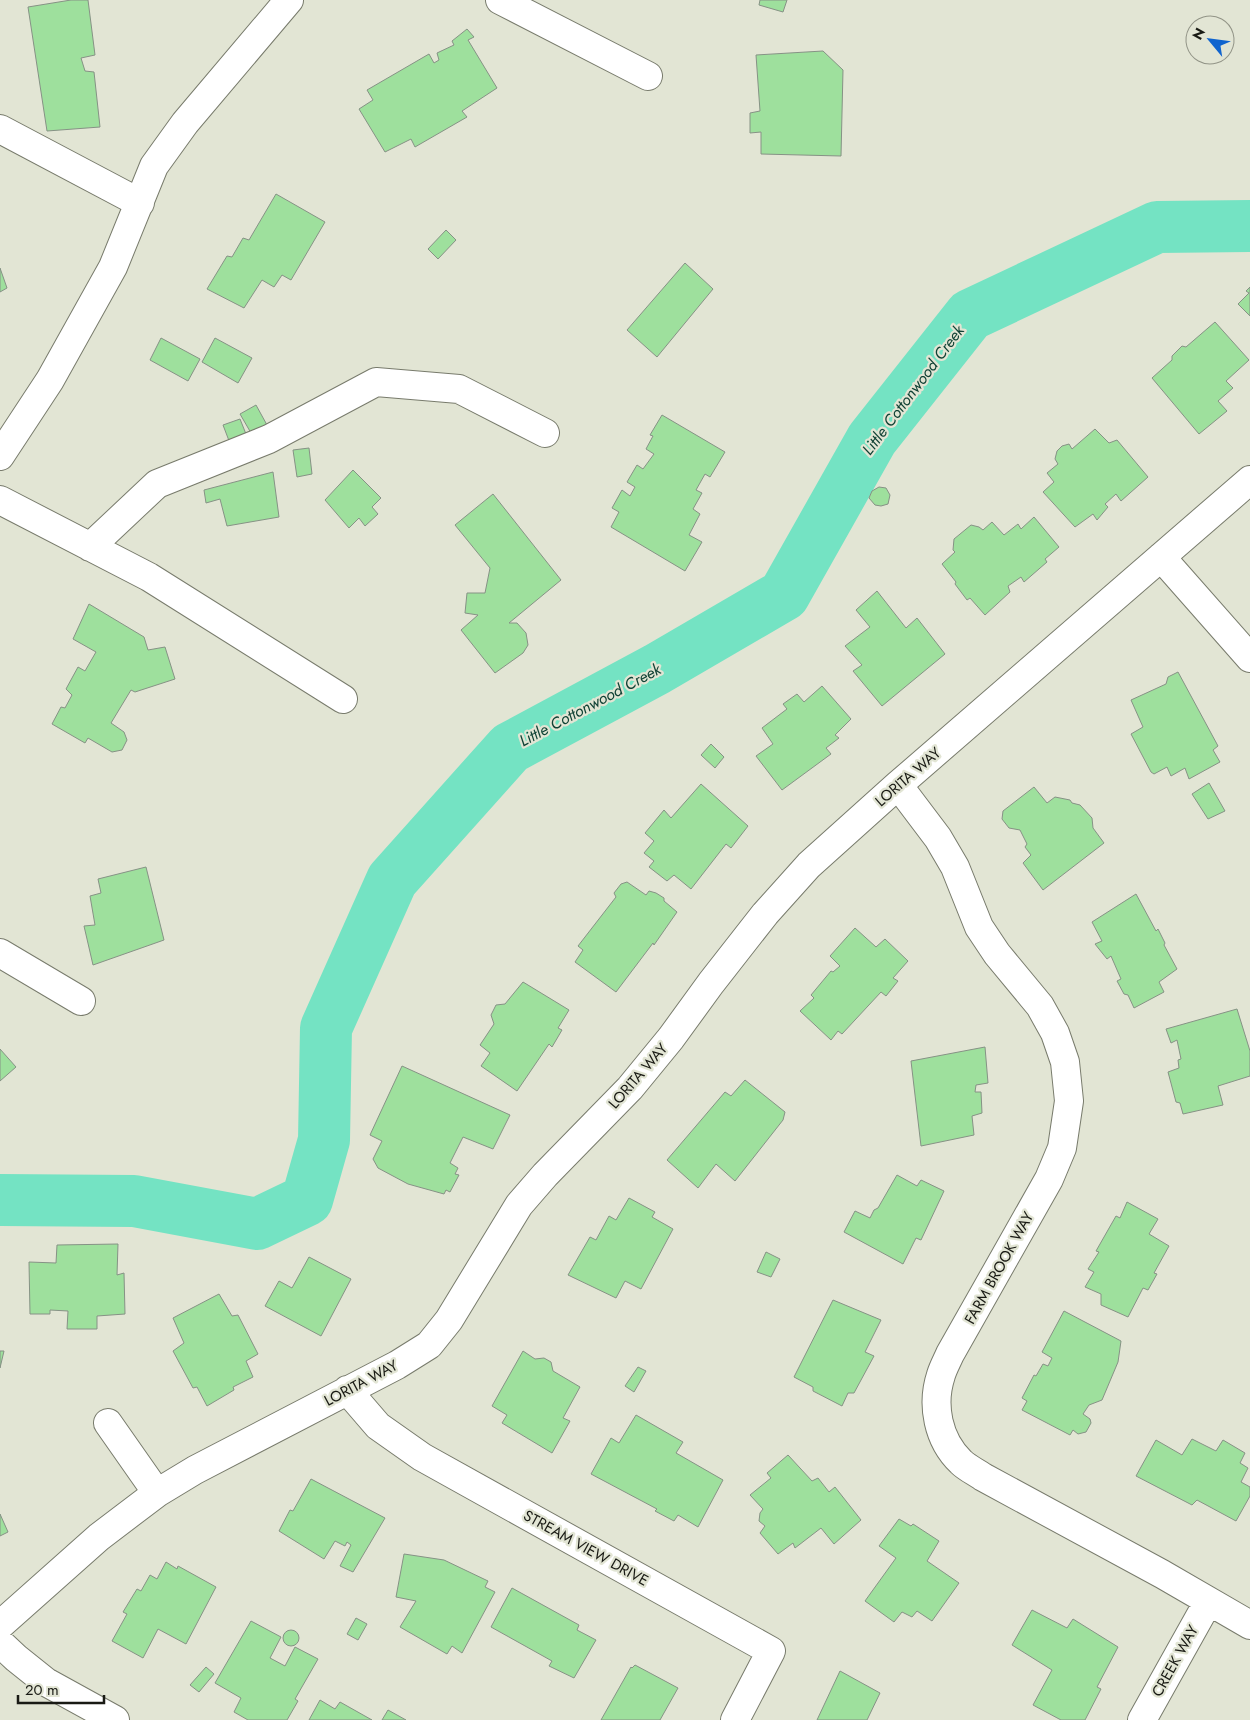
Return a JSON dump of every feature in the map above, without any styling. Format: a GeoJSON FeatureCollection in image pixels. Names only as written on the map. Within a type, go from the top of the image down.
{"type":"FeatureCollection","features":[{"type":"Feature","properties":{"kind":"street"},"geometry":{"type":"LineString","coordinates":[[0,456],[50,380],[113,267],[154,166],[185,123],[289,0]]}},
{"type":"Feature","properties":{"kind":"street"},"geometry":{"type":"LineString","coordinates":[[500,0],[648,76]]}},
{"type":"Feature","properties":{"kind":"street"},"geometry":{"type":"LineString","coordinates":[[0,128],[140,203]]}},
{"type":"Feature","properties":{"kind":"street"},"geometry":{"type":"LineString","coordinates":[[90,547],[157,484],[269,439],[376,382],[459,389],[545,433]]}},
{"type":"Feature","properties":{"kind":"street","name":"LORITA WAY"},"geometry":{"type":"LineString","coordinates":[[0,1625],[99,1537],[157,1493],[195,1470],[397,1365],[429,1345],[449,1320],[519,1205],[545,1175],[630,1088],[671,1038],[765,914],[809,865],[898,785],[1250,480]]}},
{"type":"Feature","properties":{"kind":"street"},"geometry":{"type":"LineString","coordinates":[[0,500],[149,577],[343,699]]}},
{"type":"Feature","properties":{"kind":"street"},"geometry":{"type":"LineString","coordinates":[[1161,556],[1250,658]]}},
{"type":"Feature","properties":{"kind":"street","name":"FARM BROOK WAY"},"geometry":{"type":"LineString","coordinates":[[898,785],[938,838],[955,867],[979,926],[997,954],[1040,1006],[1055,1033],[1065,1062],[1069,1101],[1062,1148],[1049,1179],[950,1354],[940,1376],[937,1400],[939,1425],[948,1447],[961,1463],[976,1472],[1162,1574],[1250,1625]]}},
{"type":"Feature","properties":{"kind":"street"},"geometry":{"type":"LineString","coordinates":[[0,953],[82,1001]]}},
{"type":"Feature","properties":{"kind":"street","name":"STREAM VIEW DRIVE"},"geometry":{"type":"LineString","coordinates":[[348,1390],[378,1426],[422,1457],[771,1652],[735,1720]]}},
{"type":"Feature","properties":{"kind":"street"},"geometry":{"type":"LineString","coordinates":[[108,1423],[157,1493]]}},
{"type":"Feature","properties":{"kind":"street","name":"CREEK WAY"},"geometry":{"type":"LineString","coordinates":[[1142,1720],[1208,1602]]}},
{"type":"Feature","properties":{"kind":"street"},"geometry":{"type":"LineString","coordinates":[[0,1643],[46,1682],[114,1720]]}},
{"type":"Feature","properties":{"kind":"building"},"geometry":{"type":"Polygon","coordinates":[[[71,0],[88,0],[95,55],[81,58],[85,71],[94,72],[100,127],[47,131],[28,7],[71,0]]]}},
{"type":"Feature","properties":{"kind":"building"},"geometry":{"type":"Polygon","coordinates":[[[760,0],[787,0],[783,12],[759,5],[760,0]]]}},
{"type":"Feature","properties":{"kind":"building"},"geometry":{"type":"Polygon","coordinates":[[[467,29],[474,37],[468,40],[497,88],[462,111],[467,117],[415,147],[411,139],[385,152],[359,109],[373,100],[367,90],[429,54],[434,63],[439,60],[437,53],[454,45],[452,41],[467,29]]]}},
{"type":"Feature","properties":{"kind":"building"},"geometry":{"type":"Polygon","coordinates":[[[823,51],[843,70],[841,156],[761,154],[761,132],[750,133],[750,113],[760,111],[756,55],[823,51]]]}},
{"type":"Feature","properties":{"kind":"building"},"geometry":{"type":"Polygon","coordinates":[[[276,194],[325,222],[291,280],[282,275],[274,287],[262,280],[244,308],[207,289],[227,256],[232,257],[243,238],[249,240],[276,194]]]}},
{"type":"Feature","properties":{"kind":"building"},"geometry":{"type":"Polygon","coordinates":[[[446,230],[456,240],[438,259],[428,249],[446,230]]]}},
{"type":"Feature","properties":{"kind":"building"},"geometry":{"type":"Polygon","coordinates":[[[685,263],[713,289],[657,357],[627,330],[685,263]]]}},
{"type":"Feature","properties":{"kind":"building"},"geometry":{"type":"Polygon","coordinates":[[[0,268],[7,288],[0,292],[0,268]]]}},
{"type":"Feature","properties":{"kind":"building"},"geometry":{"type":"Polygon","coordinates":[[[1250,287],[1250,316],[1238,304],[1249,293],[1246,291],[1250,287]]]}},
{"type":"Feature","properties":{"kind":"building"},"geometry":{"type":"Polygon","coordinates":[[[1215,322],[1249,360],[1226,381],[1233,388],[1218,401],[1227,411],[1199,434],[1152,378],[1172,360],[1172,356],[1182,346],[1186,347],[1215,322]]]}},
{"type":"Feature","properties":{"kind":"building"},"geometry":{"type":"Polygon","coordinates":[[[161,338],[200,359],[188,381],[150,360],[161,338]]]}},
{"type":"Feature","properties":{"kind":"building"},"geometry":{"type":"Polygon","coordinates":[[[215,338],[252,358],[238,383],[202,362],[215,338]]]}},
{"type":"Feature","properties":{"kind":"building"},"geometry":{"type":"Polygon","coordinates":[[[256,405],[267,425],[251,433],[240,414],[256,405]]]}},
{"type":"Feature","properties":{"kind":"building"},"geometry":{"type":"Polygon","coordinates":[[[662,415],[725,452],[710,477],[705,474],[696,490],[702,493],[693,509],[700,514],[689,535],[702,542],[685,571],[611,527],[619,512],[612,508],[622,490],[630,496],[635,487],[627,482],[637,465],[643,469],[654,454],[646,449],[653,436],[650,435],[662,415]]]}},
{"type":"Feature","properties":{"kind":"building"},"geometry":{"type":"Polygon","coordinates":[[[240,419],[248,439],[231,446],[223,425],[240,419]]]}},
{"type":"Feature","properties":{"kind":"building"},"geometry":{"type":"Polygon","coordinates":[[[1095,429],[1109,443],[1117,440],[1148,477],[1121,501],[1116,494],[1105,504],[1108,507],[1097,520],[1093,514],[1075,527],[1043,492],[1054,482],[1047,473],[1058,464],[1055,459],[1057,451],[1062,446],[1069,444],[1072,449],[1095,429]]]}},
{"type":"Feature","properties":{"kind":"building"},"geometry":{"type":"Polygon","coordinates":[[[309,448],[312,474],[297,477],[293,450],[309,448]]]}},
{"type":"Feature","properties":{"kind":"building"},"geometry":{"type":"Polygon","coordinates":[[[353,470],[381,498],[372,507],[378,514],[365,526],[359,518],[349,528],[325,500],[353,470]]]}},
{"type":"Feature","properties":{"kind":"building"},"geometry":{"type":"Polygon","coordinates":[[[273,472],[279,517],[227,526],[220,499],[206,503],[204,490],[273,472]]]}},
{"type":"Feature","properties":{"kind":"building"},"geometry":{"type":"Polygon","coordinates":[[[879,487],[886,488],[890,495],[888,504],[875,505],[869,498],[872,491],[879,487]]]}},
{"type":"Feature","properties":{"kind":"building"},"geometry":{"type":"Polygon","coordinates":[[[493,494],[561,580],[509,623],[517,623],[526,633],[528,645],[523,653],[495,673],[461,630],[478,615],[465,613],[467,593],[485,593],[490,568],[455,525],[493,494]]]}},
{"type":"Feature","properties":{"kind":"building"},"geometry":{"type":"Polygon","coordinates":[[[1034,517],[1059,547],[1045,559],[1047,562],[1024,582],[1021,577],[1008,586],[1010,592],[985,615],[970,598],[967,600],[942,564],[955,552],[953,550],[954,539],[971,525],[983,530],[992,522],[1004,535],[1018,524],[1021,529],[1034,517]]]}},
{"type":"Feature","properties":{"kind":"building"},"geometry":{"type":"Polygon","coordinates":[[[877,591],[906,628],[917,618],[945,654],[882,706],[853,671],[862,665],[845,646],[870,627],[856,610],[877,591]]]}},
{"type":"Feature","properties":{"kind":"building"},"geometry":{"type":"Polygon","coordinates":[[[89,604],[144,637],[148,650],[165,647],[175,679],[135,692],[131,690],[111,723],[124,732],[127,740],[122,750],[112,752],[88,738],[85,743],[52,724],[61,707],[65,708],[72,695],[66,689],[78,667],[85,671],[96,652],[73,639],[89,604]]]}},
{"type":"Feature","properties":{"kind":"building"},"geometry":{"type":"Polygon","coordinates":[[[1178,672],[1218,746],[1213,750],[1220,762],[1189,779],[1185,768],[1171,776],[1167,767],[1154,774],[1151,772],[1131,734],[1143,727],[1131,700],[1166,684],[1168,677],[1178,672]]]}},
{"type":"Feature","properties":{"kind":"building"},"geometry":{"type":"Polygon","coordinates":[[[822,686],[851,719],[835,735],[839,738],[826,748],[831,754],[782,790],[756,756],[773,744],[762,728],[787,709],[783,704],[797,694],[804,702],[822,686]]]}},
{"type":"Feature","properties":{"kind":"building"},"geometry":{"type":"Polygon","coordinates":[[[711,744],[724,757],[715,768],[701,755],[711,744]]]}},
{"type":"Feature","properties":{"kind":"building"},"geometry":{"type":"Polygon","coordinates":[[[1209,783],[1225,811],[1208,819],[1192,794],[1209,783]]]}},
{"type":"Feature","properties":{"kind":"building"},"geometry":{"type":"Polygon","coordinates":[[[701,784],[748,826],[731,848],[726,844],[691,889],[674,875],[667,881],[649,867],[654,861],[644,853],[654,841],[645,833],[664,810],[671,818],[701,784]]]}},
{"type":"Feature","properties":{"kind":"building"},"geometry":{"type":"Polygon","coordinates":[[[1034,787],[1047,803],[1055,797],[1070,800],[1072,803],[1080,805],[1092,818],[1093,828],[1104,843],[1043,890],[1023,863],[1031,855],[1025,847],[1027,844],[1020,830],[1009,828],[1002,819],[1003,811],[1034,787]]]}},
{"type":"Feature","properties":{"kind":"building"},"geometry":{"type":"Polygon","coordinates":[[[146,867],[164,940],[93,965],[84,926],[95,925],[90,896],[101,893],[98,879],[146,867]]]}},
{"type":"Feature","properties":{"kind":"building"},"geometry":{"type":"Polygon","coordinates":[[[627,882],[646,895],[649,891],[656,893],[664,898],[664,901],[677,912],[654,945],[653,943],[616,992],[575,962],[583,950],[578,946],[616,897],[614,893],[621,884],[627,882]]]}},
{"type":"Feature","properties":{"kind":"building"},"geometry":{"type":"Polygon","coordinates":[[[1136,894],[1156,931],[1158,929],[1177,969],[1159,982],[1164,992],[1134,1008],[1128,995],[1124,994],[1117,981],[1121,979],[1111,956],[1107,959],[1095,944],[1102,941],[1092,922],[1136,894]]]}},
{"type":"Feature","properties":{"kind":"building"},"geometry":{"type":"Polygon","coordinates":[[[855,928],[876,947],[885,939],[908,961],[893,978],[898,981],[886,996],[881,992],[842,1034],[838,1031],[831,1040],[800,1011],[814,998],[811,995],[831,971],[833,972],[840,966],[830,956],[855,928]]]}},
{"type":"Feature","properties":{"kind":"building"},"geometry":{"type":"Polygon","coordinates":[[[523,982],[569,1010],[558,1028],[562,1030],[552,1047],[549,1044],[517,1091],[481,1066],[490,1053],[480,1045],[494,1024],[491,1015],[496,1005],[505,1004],[523,982]]]}},
{"type":"Feature","properties":{"kind":"building"},"geometry":{"type":"Polygon","coordinates":[[[1237,1009],[1250,1051],[1250,1076],[1218,1086],[1223,1105],[1183,1114],[1180,1103],[1176,1102],[1168,1072],[1179,1068],[1178,1060],[1181,1059],[1177,1040],[1171,1043],[1166,1029],[1237,1009]]]}},
{"type":"Feature","properties":{"kind":"building"},"geometry":{"type":"Polygon","coordinates":[[[985,1047],[988,1083],[976,1085],[975,1092],[981,1092],[982,1113],[972,1116],[974,1135],[921,1146],[911,1061],[985,1047]]]}},
{"type":"Feature","properties":{"kind":"building"},"geometry":{"type":"Polygon","coordinates":[[[0,1049],[16,1067],[0,1081],[0,1049]]]}},
{"type":"Feature","properties":{"kind":"building"},"geometry":{"type":"Polygon","coordinates":[[[402,1066],[510,1115],[493,1149],[463,1137],[450,1163],[458,1168],[455,1174],[459,1175],[450,1192],[446,1190],[444,1194],[408,1184],[378,1168],[373,1159],[382,1141],[370,1135],[402,1066]]]}},
{"type":"Feature","properties":{"kind":"building"},"geometry":{"type":"Polygon","coordinates":[[[745,1080],[785,1112],[783,1120],[735,1181],[716,1164],[698,1188],[667,1160],[725,1092],[731,1096],[745,1080]]]}},
{"type":"Feature","properties":{"kind":"building"},"geometry":{"type":"Polygon","coordinates":[[[897,1175],[917,1186],[921,1180],[944,1191],[921,1240],[916,1238],[903,1264],[844,1232],[855,1211],[870,1218],[897,1175]]]}},
{"type":"Feature","properties":{"kind":"building"},"geometry":{"type":"Polygon","coordinates":[[[629,1198],[655,1212],[652,1217],[673,1229],[641,1289],[625,1281],[616,1298],[568,1275],[590,1237],[596,1240],[609,1216],[616,1220],[629,1198]]]}},
{"type":"Feature","properties":{"kind":"building"},"geometry":{"type":"Polygon","coordinates":[[[1127,1202],[1158,1219],[1149,1234],[1169,1246],[1154,1273],[1157,1274],[1148,1290],[1143,1288],[1128,1317],[1101,1305],[1101,1294],[1085,1287],[1094,1272],[1088,1269],[1099,1252],[1096,1251],[1116,1216],[1120,1218],[1127,1202]]]}},
{"type":"Feature","properties":{"kind":"building"},"geometry":{"type":"Polygon","coordinates":[[[118,1244],[117,1275],[124,1273],[125,1314],[97,1316],[97,1329],[67,1329],[68,1311],[50,1310],[50,1314],[30,1314],[29,1262],[56,1263],[57,1245],[118,1244]]]}},
{"type":"Feature","properties":{"kind":"building"},"geometry":{"type":"Polygon","coordinates":[[[766,1252],[780,1259],[771,1277],[757,1272],[766,1252]]]}},
{"type":"Feature","properties":{"kind":"building"},"geometry":{"type":"Polygon","coordinates":[[[309,1257],[351,1279],[321,1336],[265,1306],[279,1281],[292,1288],[309,1257]]]}},
{"type":"Feature","properties":{"kind":"building"},"geometry":{"type":"Polygon","coordinates":[[[219,1294],[232,1316],[238,1315],[258,1354],[246,1361],[253,1377],[233,1387],[234,1390],[207,1406],[197,1387],[193,1388],[173,1351],[184,1343],[173,1318],[219,1294]]]}},
{"type":"Feature","properties":{"kind":"building"},"geometry":{"type":"Polygon","coordinates":[[[833,1300],[881,1320],[865,1352],[874,1356],[854,1393],[848,1393],[842,1406],[813,1391],[813,1387],[794,1377],[833,1300]]]}},
{"type":"Feature","properties":{"kind":"building"},"geometry":{"type":"Polygon","coordinates":[[[1064,1311],[1121,1341],[1118,1362],[1102,1400],[1089,1405],[1083,1414],[1090,1419],[1091,1423],[1086,1432],[1078,1434],[1073,1430],[1070,1435],[1022,1410],[1027,1401],[1022,1398],[1034,1375],[1036,1376],[1043,1364],[1048,1366],[1052,1358],[1042,1352],[1064,1311]]]}},
{"type":"Feature","properties":{"kind":"building"},"geometry":{"type":"Polygon","coordinates":[[[0,1351],[4,1351],[0,1368],[0,1351]]]}},
{"type":"Feature","properties":{"kind":"building"},"geometry":{"type":"Polygon","coordinates":[[[523,1351],[535,1359],[544,1358],[551,1362],[553,1371],[580,1387],[563,1418],[570,1421],[552,1453],[502,1423],[507,1415],[492,1406],[523,1351]]]}},
{"type":"Feature","properties":{"kind":"building"},"geometry":{"type":"Polygon","coordinates":[[[638,1367],[646,1371],[634,1392],[625,1386],[638,1367]]]}},
{"type":"Feature","properties":{"kind":"building"},"geometry":{"type":"Polygon","coordinates":[[[636,1415],[683,1442],[676,1453],[723,1480],[698,1527],[678,1515],[674,1521],[655,1511],[657,1509],[591,1474],[611,1438],[619,1443],[636,1415]]]}},
{"type":"Feature","properties":{"kind":"building"},"geometry":{"type":"Polygon","coordinates":[[[1192,1439],[1216,1451],[1223,1440],[1245,1453],[1240,1463],[1248,1468],[1241,1482],[1250,1487],[1250,1496],[1236,1521],[1197,1500],[1192,1505],[1136,1476],[1156,1440],[1182,1455],[1192,1439]]]}},
{"type":"Feature","properties":{"kind":"building"},"geometry":{"type":"Polygon","coordinates":[[[788,1455],[812,1481],[818,1478],[829,1492],[835,1487],[861,1520],[834,1544],[821,1528],[795,1548],[793,1543],[778,1554],[760,1533],[765,1526],[759,1521],[760,1513],[763,1509],[750,1495],[771,1478],[767,1473],[788,1455]]]}},
{"type":"Feature","properties":{"kind":"building"},"geometry":{"type":"Polygon","coordinates":[[[311,1479],[385,1518],[353,1572],[340,1566],[351,1545],[347,1542],[345,1546],[335,1541],[324,1559],[279,1531],[290,1510],[293,1511],[311,1479]]]}},
{"type":"Feature","properties":{"kind":"building"},"geometry":{"type":"Polygon","coordinates":[[[0,1514],[8,1532],[0,1536],[0,1514]]]}},
{"type":"Feature","properties":{"kind":"building"},"geometry":{"type":"Polygon","coordinates":[[[899,1519],[911,1526],[913,1524],[939,1541],[927,1561],[959,1583],[932,1621],[917,1611],[912,1617],[902,1612],[894,1622],[865,1601],[896,1558],[879,1546],[899,1519]]]}},
{"type":"Feature","properties":{"kind":"building"},"geometry":{"type":"Polygon","coordinates":[[[404,1554],[444,1560],[488,1581],[485,1587],[495,1592],[462,1653],[452,1646],[447,1654],[400,1627],[416,1601],[396,1597],[404,1554]]]}},
{"type":"Feature","properties":{"kind":"building"},"geometry":{"type":"Polygon","coordinates":[[[166,1562],[177,1569],[178,1566],[216,1587],[186,1644],[158,1629],[143,1658],[112,1641],[127,1614],[123,1612],[137,1589],[141,1591],[150,1575],[157,1579],[166,1562]]]}},
{"type":"Feature","properties":{"kind":"building"},"geometry":{"type":"Polygon","coordinates":[[[512,1588],[579,1625],[577,1630],[596,1640],[574,1678],[549,1666],[552,1661],[491,1627],[512,1588]]]}},
{"type":"Feature","properties":{"kind":"building"},"geometry":{"type":"Polygon","coordinates":[[[1032,1610],[1067,1628],[1073,1619],[1118,1647],[1097,1687],[1101,1689],[1085,1720],[1061,1720],[1033,1705],[1052,1670],[1012,1645],[1032,1610]]]}},
{"type":"Feature","properties":{"kind":"building"},"geometry":{"type":"Polygon","coordinates":[[[356,1618],[367,1624],[358,1640],[347,1634],[356,1618]]]}},
{"type":"Feature","properties":{"kind":"building"},"geometry":{"type":"Polygon","coordinates":[[[251,1621],[281,1637],[270,1658],[285,1666],[295,1647],[318,1659],[295,1699],[298,1701],[287,1720],[248,1720],[234,1712],[241,1698],[215,1683],[251,1621]]]}},
{"type":"Feature","properties":{"kind":"building"},"geometry":{"type":"Polygon","coordinates":[[[288,1630],[294,1630],[299,1635],[297,1644],[288,1646],[283,1641],[283,1635],[288,1630]]]}},
{"type":"Feature","properties":{"kind":"building"},"geometry":{"type":"Polygon","coordinates":[[[635,1665],[678,1688],[660,1720],[601,1720],[631,1667],[635,1665]]]}},
{"type":"Feature","properties":{"kind":"building"},"geometry":{"type":"Polygon","coordinates":[[[206,1667],[214,1674],[199,1692],[190,1685],[206,1667]]]}},
{"type":"Feature","properties":{"kind":"building"},"geometry":{"type":"Polygon","coordinates":[[[840,1671],[880,1693],[867,1720],[817,1720],[840,1671]]]}},
{"type":"Feature","properties":{"kind":"building"},"geometry":{"type":"Polygon","coordinates":[[[320,1700],[335,1709],[340,1702],[372,1720],[309,1720],[320,1700]]]}},
{"type":"Feature","properties":{"kind":"building"},"geometry":{"type":"Polygon","coordinates":[[[388,1710],[406,1720],[382,1720],[388,1710]]]}},
{"type":"Feature","properties":{"kind":"waterway","name":"Little Cottonwood Creek"},"geometry":{"type":"LineString","coordinates":[[0,1200],[134,1201],[257,1224],[307,1200],[324,1140],[326,1028],[392,880],[510,748],[657,669],[784,595],[872,439],[970,315],[1157,227],[1250,226]]}}]}
